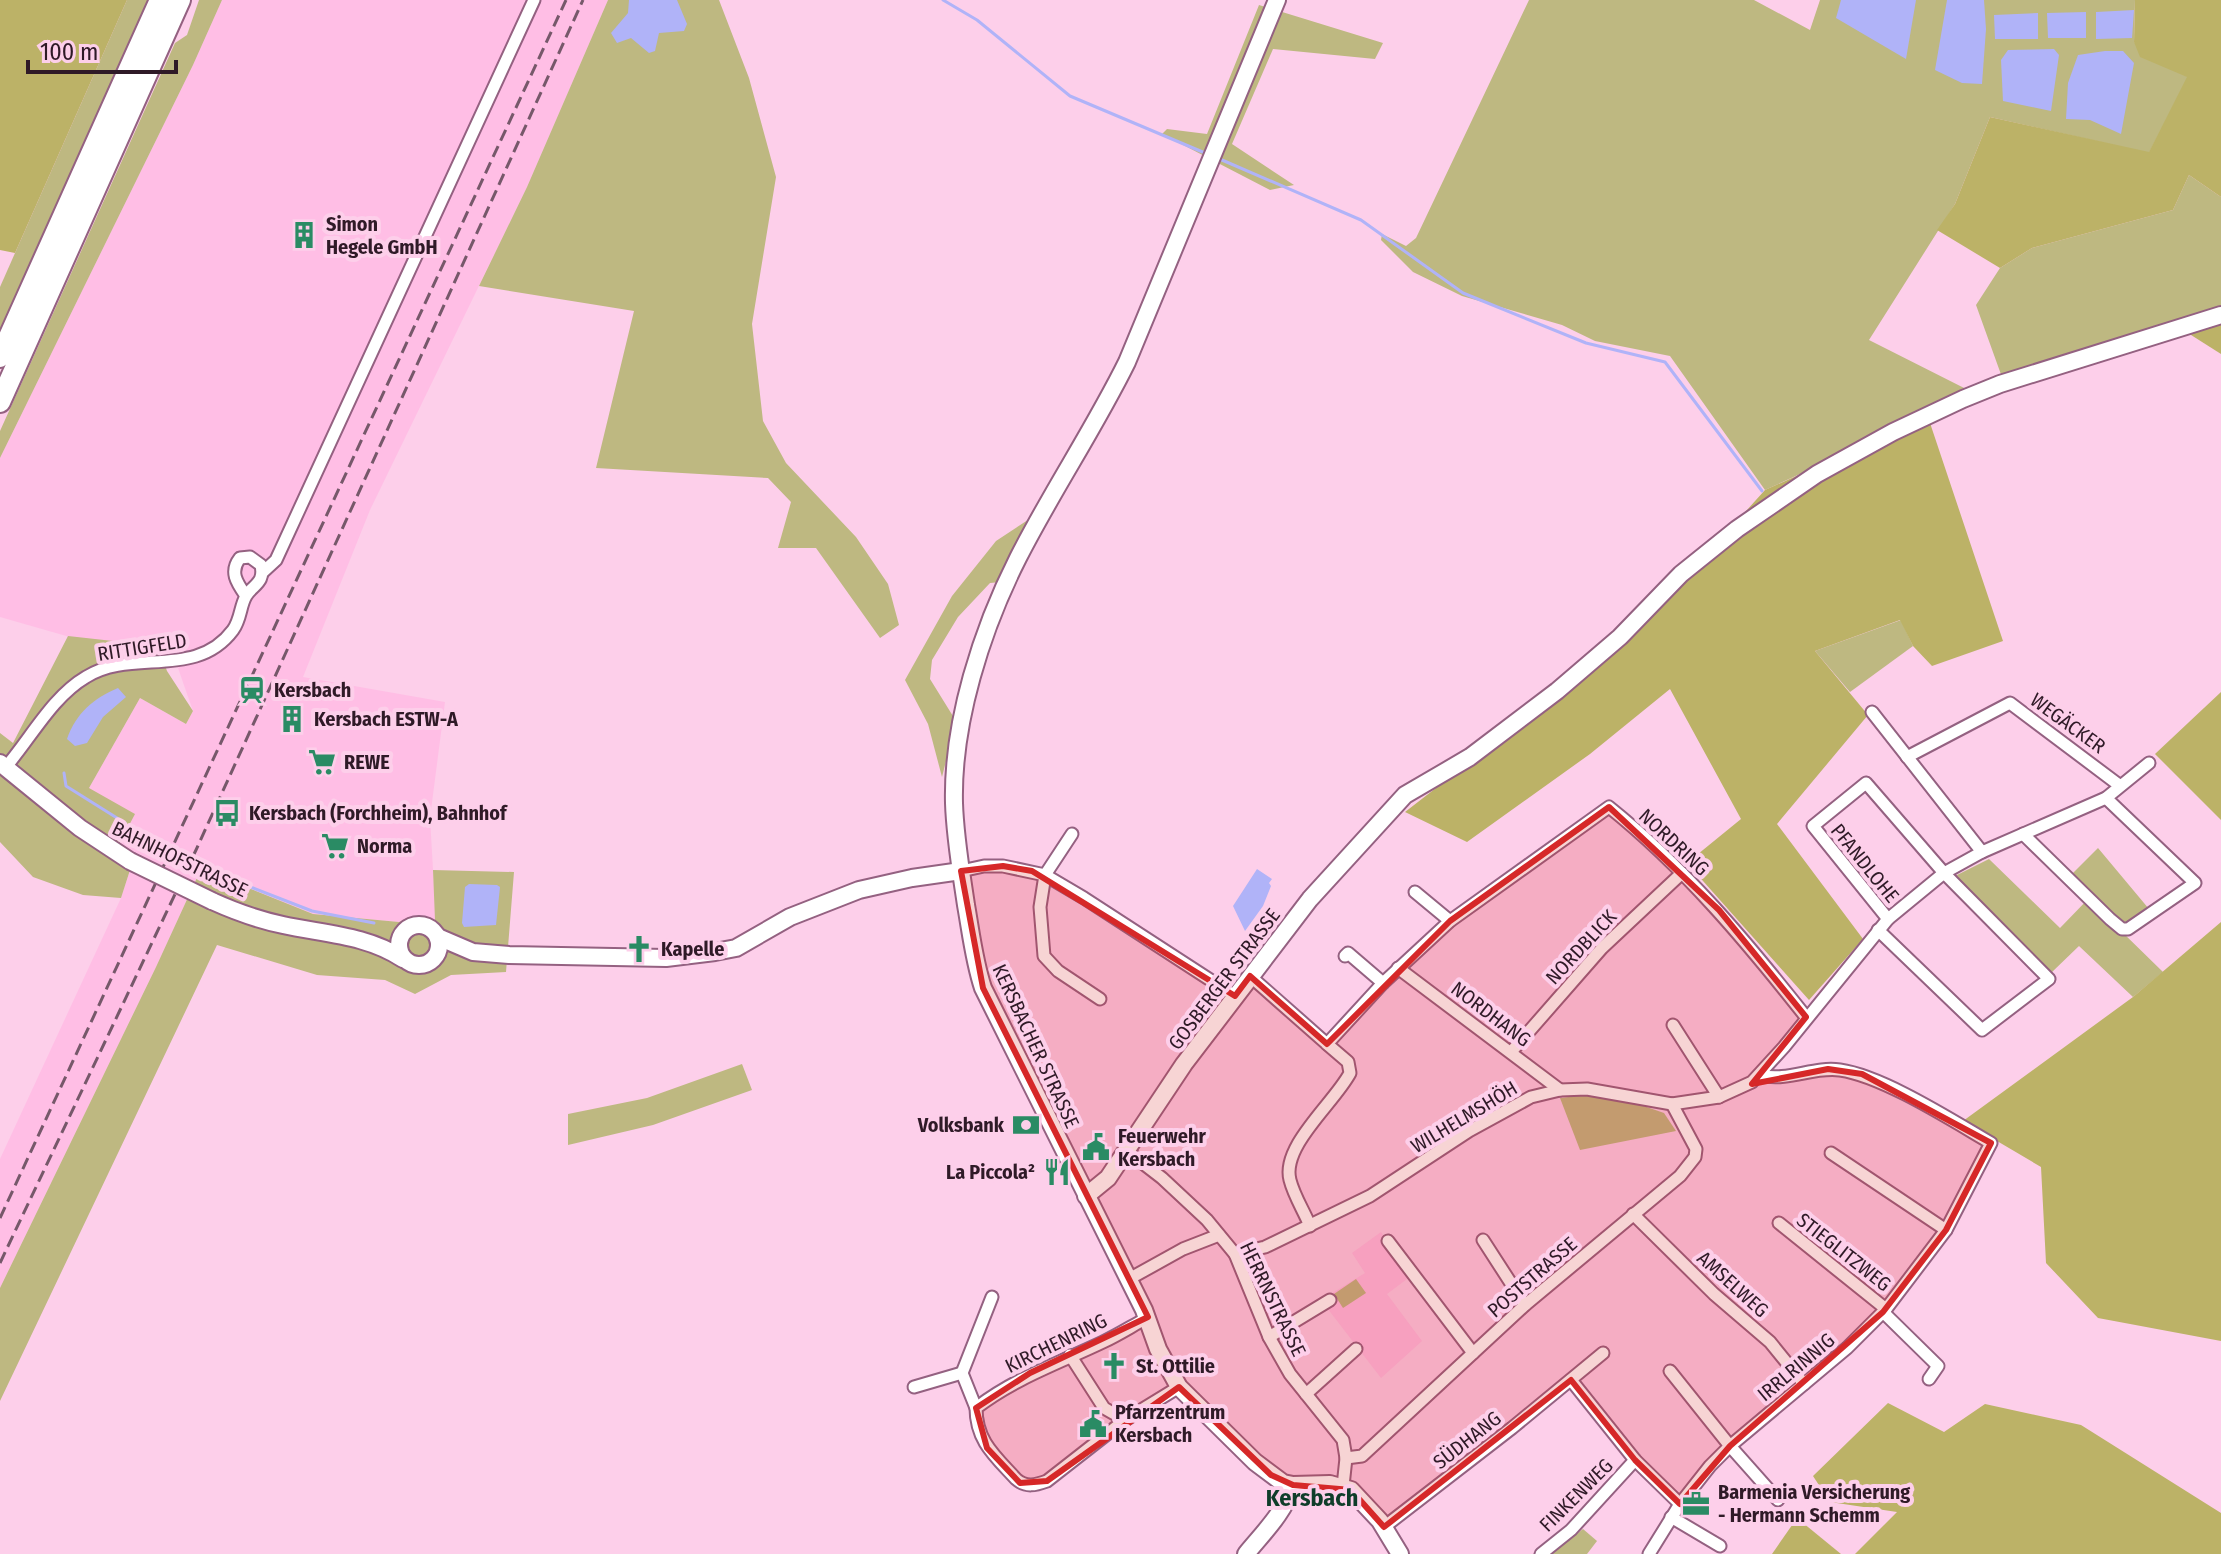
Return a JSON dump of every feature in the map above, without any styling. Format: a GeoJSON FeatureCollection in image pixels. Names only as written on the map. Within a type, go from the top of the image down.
{"type":"FeatureCollection","features":[{"type":"Feature","properties":{"kind":"highway"},"geometry":{"type":"LineString","coordinates":[[0,357],[160,0]]}},
{"type":"Feature","properties":{"kind":"highway"},"geometry":{"type":"LineString","coordinates":[[0,402],[180,0]]}},
{"type":"Feature","properties":{"kind":"street","name":"RITTIGFELD"},"geometry":{"type":"LineString","coordinates":[[3,765],[74,684],[90,674],[107,668],[183,660],[208,652],[232,631],[239,620],[246,596],[276,560],[534,0]]}},
{"type":"Feature","properties":{"kind":"street","name":"KERSBACHER STRASSE"},"geometry":{"type":"LineString","coordinates":[[1277,0],[1127,362],[1106,405],[1018,558],[993,616],[969,690],[958,748],[954,800],[973,950],[983,988],[1129,1279],[1158,1349],[1179,1387],[1255,1462],[1283,1483],[1343,1486]]}},
{"type":"Feature","properties":{"kind":"street","name":"GOSBERGER STRASSE"},"geometry":{"type":"LineString","coordinates":[[1086,1196],[1108,1178],[1184,1064],[1310,899],[1405,795],[1470,757],[1557,691],[1620,637],[1681,574],[1737,529],[1817,474],[1893,432],[2000,384],[2221,315]]}},
{"type":"Feature","properties":{"kind":"street"},"geometry":{"type":"LineString","coordinates":[[246,596],[234,576],[236,562],[240,558],[250,557],[261,565],[263,572]]}},
{"type":"Feature","properties":{"kind":"street","name":"WEGÄCKER"},"geometry":{"type":"LineString","coordinates":[[1907,757],[2010,703],[2119,785]]}},
{"type":"Feature","properties":{"kind":"street"},"geometry":{"type":"LineString","coordinates":[[1872,712],[1982,852]]}},
{"type":"Feature","properties":{"kind":"street","name":"PFANDLOHE"},"geometry":{"type":"LineString","coordinates":[[1760,1075],[1888,919],[1944,873],[1982,852],[2106,798],[2149,763]]}},
{"type":"Feature","properties":{"kind":"street","name":"BAHNHOFSTRASSE"},"geometry":{"type":"LineString","coordinates":[[3,765],[80,828],[130,861],[212,901],[281,925],[359,938]]}},
{"type":"Feature","properties":{"kind":"street","name":"PFANDLOHE"},"geometry":{"type":"LineString","coordinates":[[1888,919],[1813,826],[1868,783],[1944,873]]}},
{"type":"Feature","properties":{"kind":"street"},"geometry":{"type":"LineString","coordinates":[[2023,834],[2110,919],[2122,929],[2128,929],[2195,883],[2106,798]]}},
{"type":"Feature","properties":{"kind":"street","name":"NORDRING"},"geometry":{"type":"LineString","coordinates":[[1327,1044],[1398,968],[1450,921],[1609,807],[1641,833],[1719,910],[1806,1017]]}},
{"type":"Feature","properties":{"kind":"street"},"geometry":{"type":"LineString","coordinates":[[1072,834],[1045,875],[1040,907],[1044,956],[1058,971],[1100,999]]}},
{"type":"Feature","properties":{"kind":"street"},"geometry":{"type":"LineString","coordinates":[[359,938],[388,949],[413,965],[473,952],[666,958],[736,948],[790,917],[859,890],[912,878],[962,877],[984,866],[1003,866],[1045,875],[1235,996]]}},
{"type":"Feature","properties":{"kind":"street","name":"NORDBLICK"},"geometry":{"type":"LineString","coordinates":[[1511,1052],[1610,940],[1682,873]]}},
{"type":"Feature","properties":{"kind":"street"},"geometry":{"type":"LineString","coordinates":[[1878,930],[1982,1030],[2049,979],[1944,873]]}},
{"type":"Feature","properties":{"kind":"street"},"geometry":{"type":"LineString","coordinates":[[1415,892],[1450,921]]}},
{"type":"Feature","properties":{"kind":"street"},"geometry":{"type":"LineString","coordinates":[[359,938],[402,933],[411,926],[421,925],[431,929],[438,937],[473,952]]}},
{"type":"Feature","properties":{"kind":"street"},"geometry":{"type":"LineString","coordinates":[[402,933],[398,946],[403,959]]}},
{"type":"Feature","properties":{"kind":"street"},"geometry":{"type":"LineString","coordinates":[[430,962],[438,951],[438,937]]}},
{"type":"Feature","properties":{"kind":"street"},"geometry":{"type":"LineString","coordinates":[[1345,956],[1348,953],[1383,983]]}},
{"type":"Feature","properties":{"kind":"street","name":"NORDHANG"},"geometry":{"type":"LineString","coordinates":[[1398,968],[1560,1090]]}},
{"type":"Feature","properties":{"kind":"street"},"geometry":{"type":"LineString","coordinates":[[1250,976],[1348,1062],[1350,1073],[1300,1141],[1289,1162],[1289,1178],[1310,1226]]}},
{"type":"Feature","properties":{"kind":"street"},"geometry":{"type":"LineString","coordinates":[[1673,1025],[1719,1097]]}},
{"type":"Feature","properties":{"kind":"street","name":"WILHELMSHÖH"},"geometry":{"type":"LineString","coordinates":[[1235,1254],[1265,1247],[1370,1196],[1494,1116],[1531,1097],[1560,1090],[1587,1089],[1672,1104],[1719,1097],[1742,1088],[1760,1075],[1776,1079],[1828,1069],[1862,1074],[1991,1143]]}},
{"type":"Feature","properties":{"kind":"street","name":"POSTSTRASSE"},"geometry":{"type":"LineString","coordinates":[[1346,1458],[1362,1456],[1525,1305],[1680,1176],[1695,1157],[1694,1143],[1672,1104]]}},
{"type":"Feature","properties":{"kind":"street","name":"IRRLRINNIG"},"geometry":{"type":"LineString","coordinates":[[1649,1554],[1680,1504],[1730,1446],[1847,1348],[1885,1310],[1946,1230],[1991,1143]]}},
{"type":"Feature","properties":{"kind":"street","name":"HERRNSTRASSE"},"geometry":{"type":"LineString","coordinates":[[1127,1151],[1162,1178],[1235,1254],[1269,1337],[1290,1374],[1343,1440],[1346,1458]]}},
{"type":"Feature","properties":{"kind":"street"},"geometry":{"type":"LineString","coordinates":[[1831,1153],[1946,1230]]}},
{"type":"Feature","properties":{"kind":"street","name":"AMSELWEG"},"geometry":{"type":"LineString","coordinates":[[1633,1214],[1714,1294],[1770,1342],[1804,1384]]}},
{"type":"Feature","properties":{"kind":"street","name":"STIEGLITZWEG"},"geometry":{"type":"LineString","coordinates":[[1779,1223],[1885,1310]]}},
{"type":"Feature","properties":{"kind":"street"},"geometry":{"type":"LineString","coordinates":[[1129,1279],[1183,1249],[1219,1235]]}},
{"type":"Feature","properties":{"kind":"street"},"geometry":{"type":"LineString","coordinates":[[1483,1240],[1525,1305]]}},
{"type":"Feature","properties":{"kind":"street"},"geometry":{"type":"LineString","coordinates":[[1388,1241],[1473,1353]]}},
{"type":"Feature","properties":{"kind":"street"},"geometry":{"type":"LineString","coordinates":[[992,1297],[962,1373],[976,1408],[976,1425],[987,1448],[1020,1483],[1035,1486],[1047,1481],[1125,1420],[1179,1387]]}},
{"type":"Feature","properties":{"kind":"street"},"geometry":{"type":"LineString","coordinates":[[1269,1337],[1330,1300]]}},
{"type":"Feature","properties":{"kind":"street"},"geometry":{"type":"LineString","coordinates":[[1885,1310],[1938,1366],[1929,1379]]}},
{"type":"Feature","properties":{"kind":"street","name":"KIRCHENRING"},"geometry":{"type":"LineString","coordinates":[[976,1408],[1030,1373],[1104,1342],[1147,1318]]}},
{"type":"Feature","properties":{"kind":"street"},"geometry":{"type":"LineString","coordinates":[[1306,1394],[1356,1349]]}},
{"type":"Feature","properties":{"kind":"street","name":"SÜDHANG"},"geometry":{"type":"LineString","coordinates":[[1384,1527],[1603,1353]]}},
{"type":"Feature","properties":{"kind":"street"},"geometry":{"type":"LineString","coordinates":[[1070,1355],[1104,1408],[1125,1420]]}},
{"type":"Feature","properties":{"kind":"street"},"geometry":{"type":"LineString","coordinates":[[1670,1371],[1778,1500]]}},
{"type":"Feature","properties":{"kind":"street"},"geometry":{"type":"LineString","coordinates":[[914,1387],[962,1373]]}},
{"type":"Feature","properties":{"kind":"street"},"geometry":{"type":"LineString","coordinates":[[1571,1380],[1635,1460],[1680,1504]]}},
{"type":"Feature","properties":{"kind":"street"},"geometry":{"type":"LineString","coordinates":[[1346,1458],[1343,1486],[1358,1495],[1384,1527],[1400,1554]]}},
{"type":"Feature","properties":{"kind":"street","name":"FINKENWEG"},"geometry":{"type":"LineString","coordinates":[[1541,1554],[1571,1530],[1635,1460]]}},
{"type":"Feature","properties":{"kind":"street"},"geometry":{"type":"LineString","coordinates":[[1246,1554],[1278,1516],[1293,1485]]}},
{"type":"Feature","properties":{"kind":"street"},"geometry":{"type":"LineString","coordinates":[[1671,1517],[1720,1546]]}},
{"type":"Feature","properties":{"kind":"highlighted area"},"geometry":{"type":"Polygon","coordinates":[[[1609,807],[1719,910],[1806,1017],[1752,1084],[1828,1069],[1862,1074],[1991,1143],[1946,1230],[1883,1312],[1730,1446],[1680,1504],[1635,1460],[1571,1380],[1384,1527],[1351,1490],[1293,1485],[1271,1475],[1179,1387],[1047,1481],[1020,1483],[987,1448],[976,1408],[1030,1373],[1148,1317],[983,988],[961,871],[1003,866],[1032,871],[1235,996],[1250,976],[1327,1044],[1450,921],[1609,807]]]}},
{"type":"Feature","properties":{"kind":"shaded area"},"geometry":{"type":"Polygon","coordinates":[[[0,0],[127,0],[15,253],[0,250],[0,0]]]}},
{"type":"Feature","properties":{"kind":"shaded area"},"geometry":{"type":"Polygon","coordinates":[[[127,0],[149,0],[0,332],[0,287],[127,0]]]}},
{"type":"Feature","properties":{"kind":"shaded area"},"geometry":{"type":"Polygon","coordinates":[[[199,0],[222,0],[0,458],[0,431],[175,43],[187,35],[199,0]]]}},
{"type":"Feature","properties":{"kind":"shaded area"},"geometry":{"type":"Polygon","coordinates":[[[222,0],[608,0],[527,187],[370,510],[303,677],[445,702],[430,818],[436,921],[409,917],[399,922],[313,914],[201,869],[0,1288],[0,1159],[121,898],[130,870],[89,788],[140,698],[186,724],[193,711],[178,668],[0,617],[0,458],[222,0]]]}},
{"type":"Feature","properties":{"kind":"shaded area"},"geometry":{"type":"Polygon","coordinates":[[[608,0],[719,0],[749,78],[776,177],[752,324],[763,421],[786,463],[856,537],[888,584],[899,625],[880,638],[816,548],[778,548],[791,502],[768,478],[596,468],[634,311],[479,286],[527,187],[608,0]]]}},
{"type":"Feature","properties":{"kind":"shaded area"},"geometry":{"type":"Polygon","coordinates":[[[1529,0],[1754,0],[1810,30],[1820,0],[2135,0],[2134,42],[2188,77],[2149,153],[1990,117],[1955,204],[1869,340],[1976,394],[1765,490],[1670,356],[1595,341],[1562,325],[1462,296],[1413,272],[1381,240],[1382,234],[1406,246],[1416,238],[1529,0]]]}},
{"type":"Feature","properties":{"kind":"shaded area"},"geometry":{"type":"Polygon","coordinates":[[[2135,0],[2221,0],[2221,197],[2189,175],[2173,210],[2032,248],[2000,268],[1937,230],[1955,204],[1990,117],[2149,152],[2187,77],[2140,57],[2134,42],[2135,0]]]}},
{"type":"Feature","properties":{"kind":"shaded area"},"geometry":{"type":"Polygon","coordinates":[[[1259,5],[1383,43],[1375,59],[1273,49],[1232,144],[1294,185],[1270,190],[1162,134],[1167,129],[1207,134],[1259,5]]]}},
{"type":"Feature","properties":{"kind":"shaded area"},"geometry":{"type":"Polygon","coordinates":[[[2189,175],[2221,197],[2221,311],[2003,380],[1976,305],[2000,268],[2032,248],[2173,210],[2189,175]]]}},
{"type":"Feature","properties":{"kind":"shaded area"},"geometry":{"type":"Polygon","coordinates":[[[2221,311],[2221,354],[2180,328],[2221,311]]]}},
{"type":"Feature","properties":{"kind":"shaded area"},"geometry":{"type":"Polygon","coordinates":[[[1928,417],[2003,641],[1932,666],[1913,646],[1900,620],[1815,651],[1868,715],[1777,824],[1863,939],[1809,1000],[1687,863],[1741,819],[1670,689],[1590,754],[1467,842],[1405,812],[1634,635],[1765,490],[1928,417]]]}},
{"type":"Feature","properties":{"kind":"shaded area"},"geometry":{"type":"Polygon","coordinates":[[[1037,514],[1001,582],[990,583],[958,617],[932,660],[930,679],[956,721],[942,777],[928,724],[905,680],[952,596],[996,541],[1037,514]]]}},
{"type":"Feature","properties":{"kind":"shaded area"},"geometry":{"type":"Polygon","coordinates":[[[1901,620],[1913,646],[1850,692],[1815,651],[1901,620]]]}},
{"type":"Feature","properties":{"kind":"shaded area"},"geometry":{"type":"Polygon","coordinates":[[[68,636],[158,646],[167,671],[193,711],[186,724],[140,698],[89,788],[135,814],[116,850],[130,870],[121,898],[83,895],[33,877],[0,842],[0,733],[13,743],[68,636]]]}},
{"type":"Feature","properties":{"kind":"shaded area"},"geometry":{"type":"Polygon","coordinates":[[[2221,692],[2221,820],[2155,754],[2221,692]]]}},
{"type":"Feature","properties":{"kind":"shaded area"},"geometry":{"type":"Polygon","coordinates":[[[2098,848],[2149,909],[2118,928],[2163,972],[2133,997],[2079,946],[2051,973],[1953,877],[1989,859],[2060,928],[2091,896],[2071,875],[2098,848]]]}},
{"type":"Feature","properties":{"kind":"shaded area"},"geometry":{"type":"Polygon","coordinates":[[[201,869],[313,914],[399,922],[409,917],[435,920],[433,870],[514,872],[506,972],[451,975],[415,994],[385,980],[317,975],[217,945],[0,1401],[0,1288],[201,869]]]}},
{"type":"Feature","properties":{"kind":"shaded area"},"geometry":{"type":"Polygon","coordinates":[[[2221,922],[2221,1341],[2098,1318],[2046,1263],[2041,1167],[1963,1121],[2133,997],[2221,922]]]}},
{"type":"Feature","properties":{"kind":"shaded area"},"geometry":{"type":"Polygon","coordinates":[[[742,1064],[752,1090],[653,1125],[568,1145],[568,1114],[647,1098],[742,1064]]]}},
{"type":"Feature","properties":{"kind":"shaded area"},"geometry":{"type":"Polygon","coordinates":[[[1594,1094],[1664,1113],[1676,1131],[1580,1150],[1560,1098],[1594,1094]]]}},
{"type":"Feature","properties":{"kind":"shaded area"},"geometry":{"type":"Polygon","coordinates":[[[1381,1232],[1411,1276],[1387,1294],[1422,1341],[1381,1378],[1321,1300],[1365,1273],[1352,1253],[1381,1232]]]}},
{"type":"Feature","properties":{"kind":"shaded area"},"geometry":{"type":"Polygon","coordinates":[[[1356,1279],[1366,1293],[1343,1308],[1334,1294],[1356,1279]]]}},
{"type":"Feature","properties":{"kind":"shaded area"},"geometry":{"type":"Polygon","coordinates":[[[1888,1403],[1944,1432],[1985,1404],[2081,1425],[2221,1513],[2221,1554],[1855,1554],[1897,1512],[1830,1502],[1813,1476],[1888,1403]]]}},
{"type":"Feature","properties":{"kind":"shaded area"},"geometry":{"type":"Polygon","coordinates":[[[1797,1518],[1841,1554],[1772,1554],[1797,1518]]]}},
{"type":"Feature","properties":{"kind":"shaded area"},"geometry":{"type":"Polygon","coordinates":[[[1583,1529],[1597,1541],[1587,1554],[1552,1554],[1583,1529]]]}},
{"type":"Feature","properties":{"kind":"water"},"geometry":{"type":"Polygon","coordinates":[[[629,0],[677,0],[687,24],[684,31],[659,33],[655,51],[649,53],[631,38],[617,43],[611,33],[628,13],[629,0]]]}},
{"type":"Feature","properties":{"kind":"water"},"geometry":{"type":"Polygon","coordinates":[[[1841,0],[1916,0],[1906,59],[1836,18],[1841,0]]]}},
{"type":"Feature","properties":{"kind":"water"},"geometry":{"type":"Polygon","coordinates":[[[1947,0],[1984,0],[1986,29],[1982,84],[1962,83],[1935,70],[1947,0]]]}},
{"type":"Feature","properties":{"kind":"water"},"geometry":{"type":"Polygon","coordinates":[[[2134,10],[2132,38],[2096,39],[2096,12],[2134,10]]]}},
{"type":"Feature","properties":{"kind":"water"},"geometry":{"type":"Polygon","coordinates":[[[2086,12],[2086,38],[2048,38],[2047,13],[2086,12]]]}},
{"type":"Feature","properties":{"kind":"water"},"geometry":{"type":"Polygon","coordinates":[[[2038,13],[2038,39],[1995,39],[1994,15],[2038,13]]]}},
{"type":"Feature","properties":{"kind":"water"},"geometry":{"type":"Polygon","coordinates":[[[2054,49],[2059,55],[2051,111],[2003,101],[2001,60],[2008,50],[2054,49]]]}},
{"type":"Feature","properties":{"kind":"water"},"geometry":{"type":"Polygon","coordinates":[[[2123,51],[2134,63],[2121,134],[2090,120],[2066,119],[2068,83],[2078,55],[2123,51]]]}},
{"type":"Feature","properties":{"kind":"water"},"geometry":{"type":"Polygon","coordinates":[[[118,688],[126,697],[103,717],[87,743],[75,746],[67,739],[81,714],[101,697],[118,688]]]}},
{"type":"Feature","properties":{"kind":"water"},"geometry":{"type":"Polygon","coordinates":[[[1257,869],[1272,879],[1269,883],[1271,886],[1263,906],[1245,931],[1233,906],[1257,869]]]}},
{"type":"Feature","properties":{"kind":"water"},"geometry":{"type":"Polygon","coordinates":[[[469,884],[500,887],[496,925],[464,927],[465,887],[469,884]]]}},
{"type":"Feature","properties":{"kind":"waterway"},"geometry":{"type":"LineString","coordinates":[[943,0],[977,20],[1070,96],[1205,153]]}},
{"type":"Feature","properties":{"kind":"waterway"},"geometry":{"type":"LineString","coordinates":[[1222,160],[1361,220],[1463,293],[1586,343],[1665,362],[1762,491]]}},
{"type":"Feature","properties":{"kind":"waterway"},"geometry":{"type":"LineString","coordinates":[[64,773],[66,786],[125,823]]}},
{"type":"Feature","properties":{"kind":"waterway"},"geometry":{"type":"LineString","coordinates":[[238,882],[312,911],[374,923]]}},
{"type":"Feature","properties":{"kind":"railway"},"geometry":{"type":"LineString","coordinates":[[0,1218],[566,0]]}},
{"type":"Feature","properties":{"kind":"railway"},"geometry":{"type":"LineString","coordinates":[[0,1263],[196,850],[583,0]]}},
{"type":"Feature","properties":{"kind":"place","name":"Simon Hegele GmbH"},"geometry":{"type":"Point","coordinates":[304,235]}},
{"type":"Feature","properties":{"kind":"place","name":"Kersbach"},"geometry":{"type":"Point","coordinates":[252,690]}},
{"type":"Feature","properties":{"kind":"place","name":"Kersbach ESTW-A"},"geometry":{"type":"Point","coordinates":[292,719]}},
{"type":"Feature","properties":{"kind":"place","name":"REWE"},"geometry":{"type":"Point","coordinates":[322,762]}},
{"type":"Feature","properties":{"kind":"place","name":"Kersbach (Forchheim), Bahnhof"},"geometry":{"type":"Point","coordinates":[227,813]}},
{"type":"Feature","properties":{"kind":"place","name":"Norma"},"geometry":{"type":"Point","coordinates":[335,846]}},
{"type":"Feature","properties":{"kind":"place","name":"Kapelle"},"geometry":{"type":"Point","coordinates":[639,949]}},
{"type":"Feature","properties":{"kind":"place","name":"Volksbank"},"geometry":{"type":"Point","coordinates":[1026,1125]}},
{"type":"Feature","properties":{"kind":"place","name":"Feuerwehr Kersbach"},"geometry":{"type":"Point","coordinates":[1096,1147]}},
{"type":"Feature","properties":{"kind":"place","name":"La Piccola²"},"geometry":{"type":"Point","coordinates":[1057,1172]}},
{"type":"Feature","properties":{"kind":"place","name":"St. Ottilie"},"geometry":{"type":"Point","coordinates":[1114,1366]}},
{"type":"Feature","properties":{"kind":"place","name":"Pfarrzentrum Kersbach"},"geometry":{"type":"Point","coordinates":[1093,1424]}},
{"type":"Feature","properties":{"kind":"place","name":"Barmenia Versicherung - Hermann Schemm"},"geometry":{"type":"Point","coordinates":[1696,1504]}},
{"type":"Feature","properties":{"kind":"district","name":"Kersbach"},"geometry":{"type":"Point","coordinates":[1312,1498]}}]}
